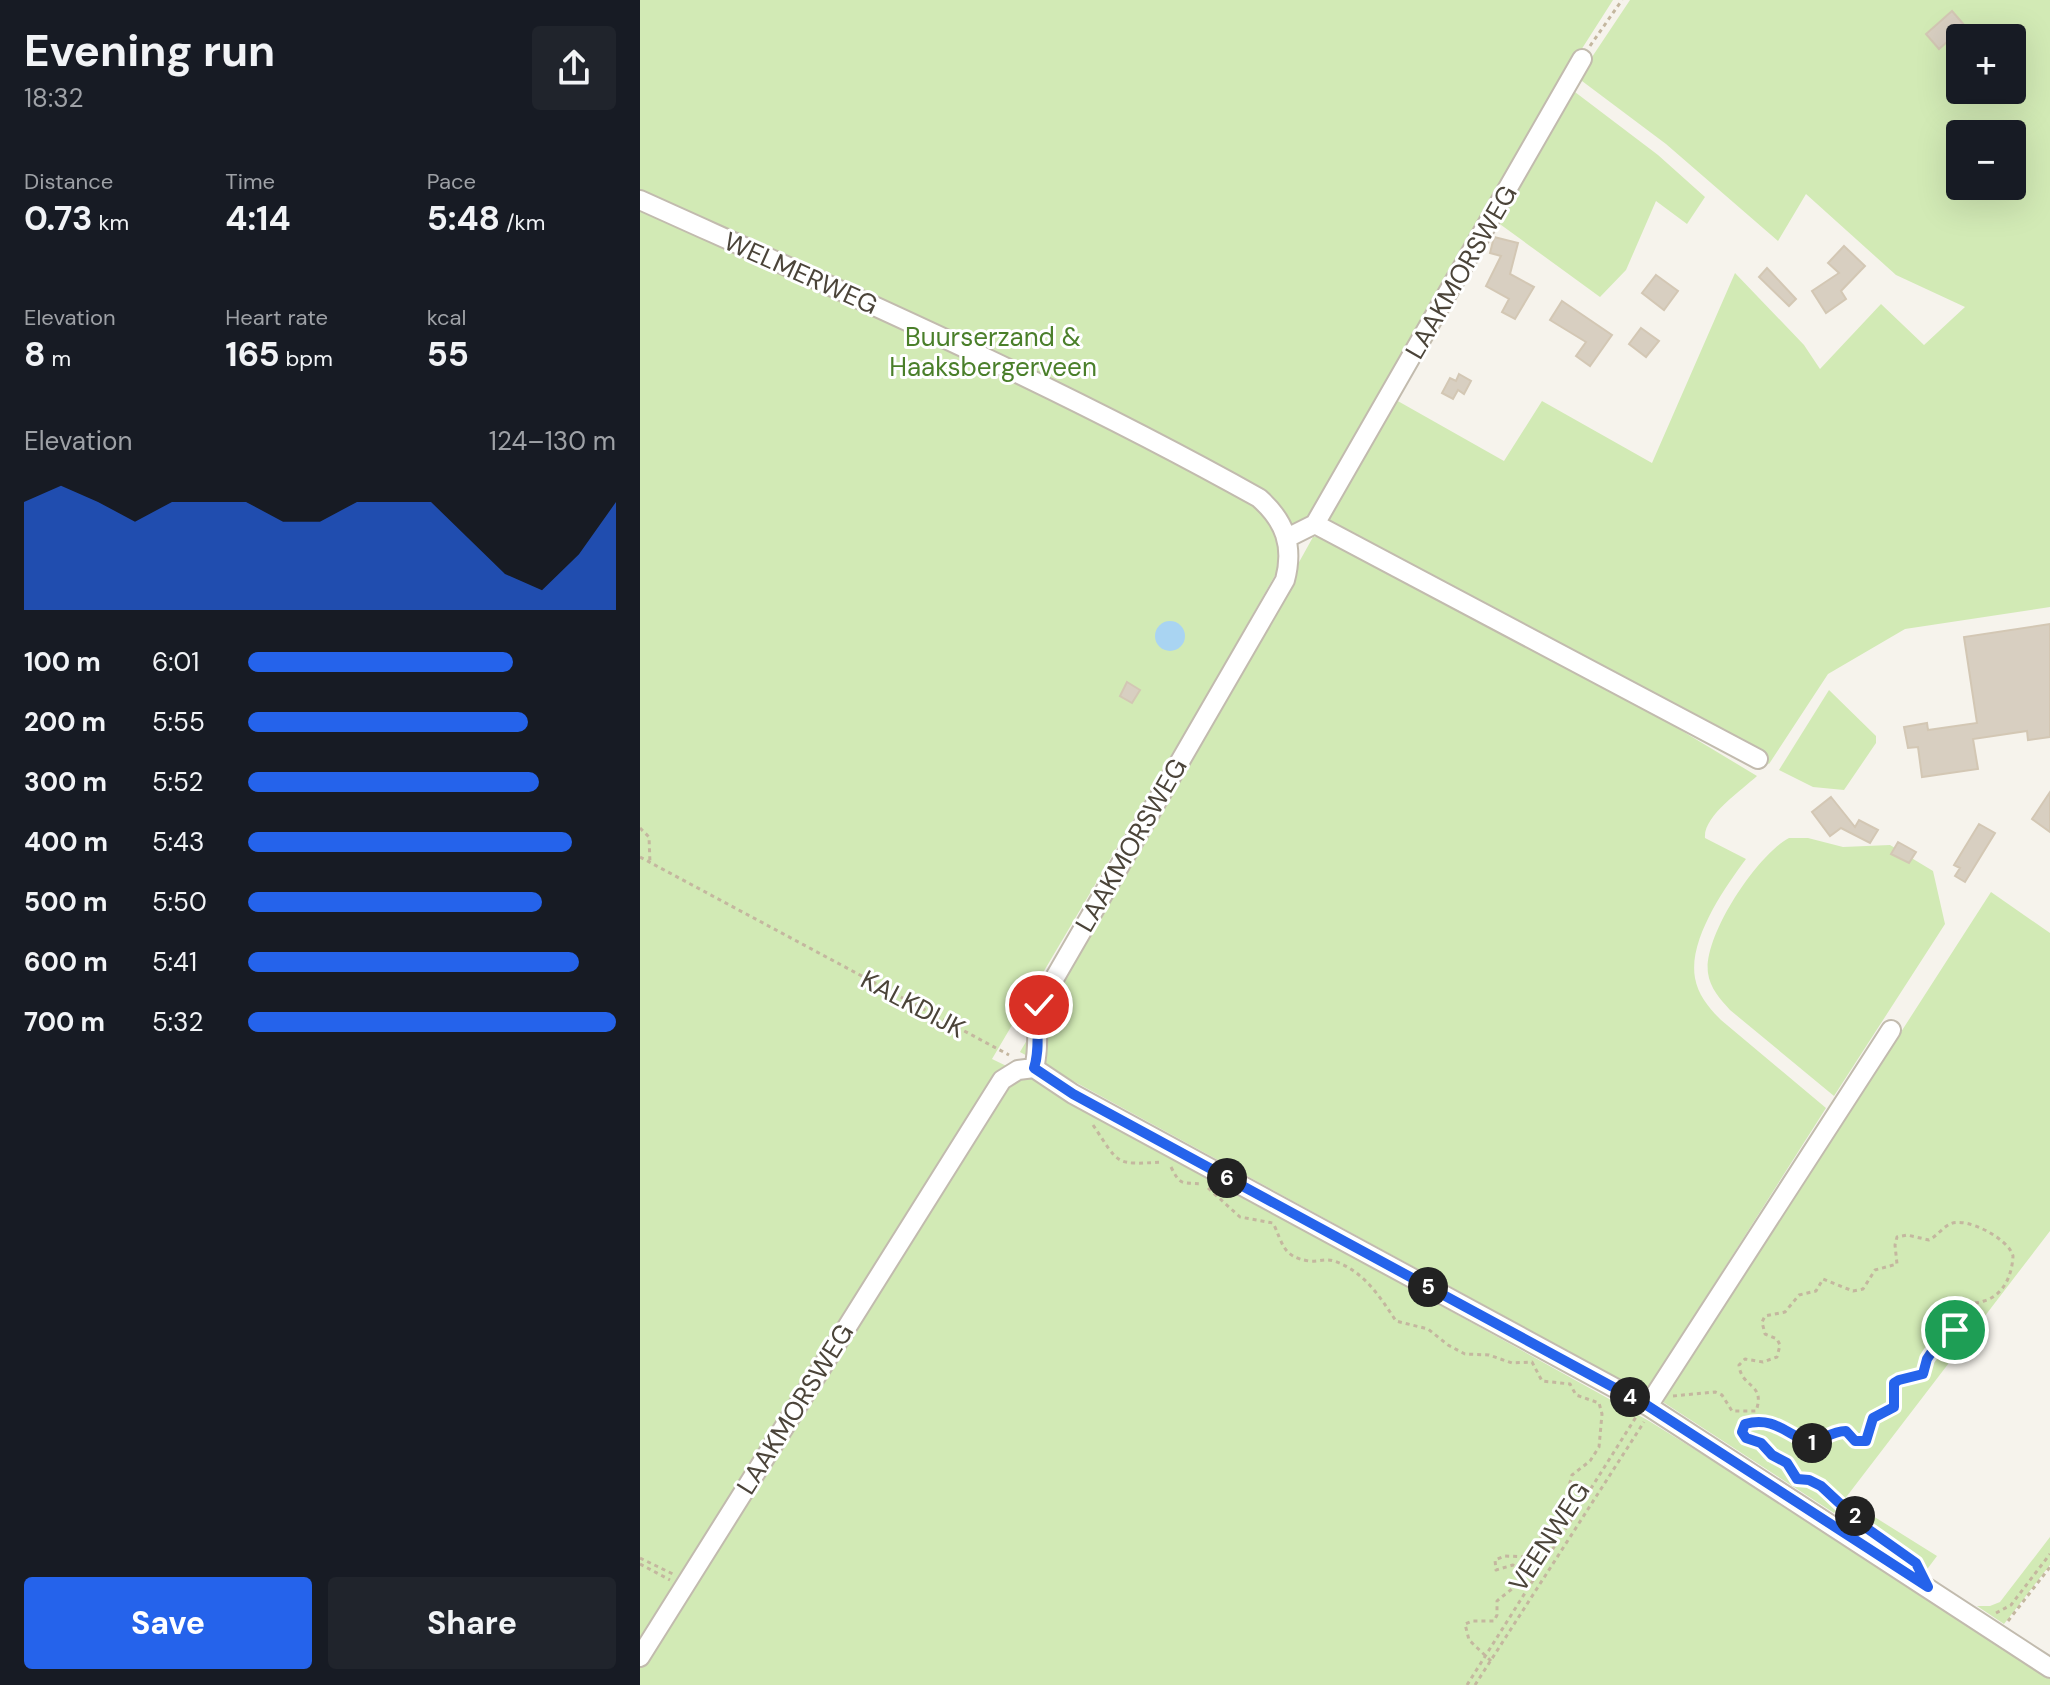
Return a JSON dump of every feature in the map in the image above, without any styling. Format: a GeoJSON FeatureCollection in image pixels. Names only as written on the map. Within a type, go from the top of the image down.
{"type":"FeatureCollection","features":[{"type":"Feature","properties":{"kind":"street","name":"LAAKMORSWEG"},"geometry":{"type":"LineString","coordinates":[[1315,524],[1582,59]]}},
{"type":"Feature","properties":{"kind":"street","name":"WELMERWEG"},"geometry":{"type":"LineString","coordinates":[[640,200],[931,331],[1238,486],[1273,510],[1287,538]]}},
{"type":"Feature","properties":{"kind":"street"},"geometry":{"type":"LineString","coordinates":[[1287,538],[1315,524],[1758,759]]}},
{"type":"Feature","properties":{"kind":"street","name":"LAAKMORSWEG"},"geometry":{"type":"LineString","coordinates":[[640,1657],[1002,1080],[1018,1070],[1034,1068],[1039,1051],[1036,1021],[1039,1005],[1285,580],[1290,552],[1287,538]]}},
{"type":"Feature","properties":{"kind":"street"},"geometry":{"type":"LineString","coordinates":[[1650,1402],[1891,1030]]}},
{"type":"Feature","properties":{"kind":"street"},"geometry":{"type":"LineString","coordinates":[[1034,1068],[1073,1094],[1650,1402],[2050,1668]]}},
{"type":"Feature","properties":{"kind":"path"},"geometry":{"type":"LineString","coordinates":[[1582,59],[1622,0]]}},
{"type":"Feature","properties":{"kind":"path"},"geometry":{"type":"LineString","coordinates":[[640,828],[649,837],[650,863]]}},
{"type":"Feature","properties":{"kind":"path","name":"KALKDIJK"},"geometry":{"type":"LineString","coordinates":[[640,857],[1034,1068]]}},
{"type":"Feature","properties":{"kind":"path"},"geometry":{"type":"LineString","coordinates":[[1088,1117],[1115,1156],[1125,1163],[1165,1162],[1180,1183],[1204,1184],[1240,1217],[1273,1223],[1280,1243],[1290,1254],[1307,1261],[1337,1262],[1360,1275],[1377,1291],[1396,1321],[1428,1329],[1465,1354],[1489,1355],[1512,1363],[1532,1362],[1542,1381],[1570,1384],[1576,1395],[1599,1403],[1602,1414],[1599,1447],[1590,1461],[1572,1475],[1561,1516],[1542,1533],[1535,1554],[1530,1557],[1505,1556],[1495,1560],[1496,1570],[1513,1565],[1518,1568],[1519,1580],[1512,1590],[1497,1601],[1494,1621],[1465,1624],[1469,1640],[1491,1661]]}},
{"type":"Feature","properties":{"kind":"path"},"geometry":{"type":"LineString","coordinates":[[1467,1685],[1635,1418],[1650,1402],[1715,1392],[1722,1395],[1732,1411],[1756,1411],[1760,1399],[1758,1393],[1741,1376],[1739,1365],[1745,1359],[1763,1362],[1777,1357],[1780,1345],[1777,1339],[1765,1334],[1762,1322],[1765,1316],[1785,1312],[1799,1295],[1816,1291],[1823,1279],[1853,1291],[1863,1289],[1875,1270],[1897,1264],[1897,1237],[1907,1235],[1929,1240],[1947,1226],[1959,1223],[1989,1231],[2013,1252],[2007,1282],[1998,1294],[1984,1302],[1952,1304],[1950,1322],[1957,1334],[1955,1343],[1931,1353],[1923,1374],[1894,1383],[1894,1407],[1873,1418],[1866,1441],[1855,1441],[1846,1431],[1842,1431],[1811,1443],[1781,1425],[1753,1422],[1743,1427],[1746,1438],[1761,1443],[1772,1455],[1787,1463],[1797,1479],[1821,1486],[1865,1527]]}},
{"type":"Feature","properties":{"kind":"path","name":"VEENWEG"},"geometry":{"type":"LineString","coordinates":[[1475,1685],[1644,1422],[1650,1402]]}},
{"type":"Feature","properties":{"kind":"path"},"geometry":{"type":"LineString","coordinates":[[1977,1620],[2011,1605],[2050,1554]]}},
{"type":"Feature","properties":{"kind":"path"},"geometry":{"type":"LineString","coordinates":[[640,1558],[680,1578],[684,1587]]}},
{"type":"Feature","properties":{"kind":"path"},"geometry":{"type":"LineString","coordinates":[[640,1564],[684,1587]]}},
{"type":"Feature","properties":{"kind":"path"},"geometry":{"type":"LineString","coordinates":[[1998,1634],[2050,1567]]}},
{"type":"Feature","properties":{"kind":"green space","name":"Buurserzand & Haaksbergerveen"},"geometry":{"type":"Polygon","coordinates":[[[640,0],[1613,0],[1560,83],[1311,518],[1289,540],[1278,570],[1210,690],[992,1059],[1649,1421],[1942,1603],[2050,1677],[2050,1685],[640,1685],[640,0]]]}},
{"type":"Feature","properties":{"kind":"green space"},"geometry":{"type":"Polygon","coordinates":[[[1630,0],[2050,0],[2050,607],[1905,629],[1828,674],[1769,764],[1607,670],[1329,524],[1329,518],[1396,400],[1504,461],[1542,401],[1652,463],[1735,273],[1804,345],[1820,369],[1881,304],[1924,345],[1965,307],[1896,275],[1806,194],[1778,241],[1666,144],[1578,78],[1630,0]]]}},
{"type":"Feature","properties":{"kind":"green space"},"geometry":{"type":"Polygon","coordinates":[[[1571,89],[1658,155],[1705,197],[1687,224],[1656,201],[1626,270],[1600,297],[1497,222],[1571,89]]]}},
{"type":"Feature","properties":{"kind":"green space"},"geometry":{"type":"Polygon","coordinates":[[[1313,537],[1664,720],[1757,776],[1717,812],[1706,830],[1705,838],[1746,859],[1719,899],[1703,931],[1694,963],[1695,978],[1705,1001],[1721,1020],[1826,1108],[1645,1393],[1020,1052],[1159,815],[1313,537]]]}},
{"type":"Feature","properties":{"kind":"green space"},"geometry":{"type":"Polygon","coordinates":[[[1829,690],[1876,736],[1876,743],[1844,790],[1813,787],[1779,770],[1829,690]]]}},
{"type":"Feature","properties":{"kind":"green space"},"geometry":{"type":"Polygon","coordinates":[[[1789,838],[1808,838],[1843,847],[1890,845],[1933,871],[1945,924],[1834,1096],[1730,1010],[1713,988],[1708,973],[1714,939],[1735,898],[1762,861],[1789,838]]]}},
{"type":"Feature","properties":{"kind":"green space"},"geometry":{"type":"Polygon","coordinates":[[[1991,892],[2050,933],[2050,1231],[1834,1513],[1663,1402],[1991,892]]]}},
{"type":"Feature","properties":{"kind":"green space"},"geometry":{"type":"Polygon","coordinates":[[[1857,1506],[1937,1556],[1925,1572],[1846,1520],[1857,1506]]]}},
{"type":"Feature","properties":{"kind":"green space"},"geometry":{"type":"Polygon","coordinates":[[[2050,1537],[2050,1565],[2004,1624],[1977,1606],[2000,1602],[2050,1537]]]}},
{"type":"Feature","properties":{"kind":"water"},"geometry":{"type":"Polygon","coordinates":[[[1170,621],[1181,625],[1185,636],[1181,647],[1170,651],[1159,647],[1155,636],[1159,625],[1170,621]]]}},
{"type":"Feature","properties":{"kind":"building"},"geometry":{"type":"Polygon","coordinates":[[[1952,11],[1963,24],[1946,24],[1946,43],[1939,49],[1926,34],[1952,11]]]}},
{"type":"Feature","properties":{"kind":"building"},"geometry":{"type":"Polygon","coordinates":[[[1494,237],[1518,243],[1510,274],[1534,287],[1515,319],[1502,312],[1509,299],[1486,286],[1501,256],[1490,253],[1494,237]]]}},
{"type":"Feature","properties":{"kind":"building"},"geometry":{"type":"Polygon","coordinates":[[[1844,246],[1865,266],[1841,291],[1846,299],[1826,313],[1812,291],[1839,273],[1828,263],[1844,246]]]}},
{"type":"Feature","properties":{"kind":"building"},"geometry":{"type":"Polygon","coordinates":[[[1767,268],[1796,299],[1789,306],[1759,277],[1767,268]]]}},
{"type":"Feature","properties":{"kind":"building"},"geometry":{"type":"Polygon","coordinates":[[[1656,275],[1678,291],[1664,310],[1642,293],[1656,275]]]}},
{"type":"Feature","properties":{"kind":"building"},"geometry":{"type":"Polygon","coordinates":[[[1562,301],[1612,335],[1590,366],[1576,356],[1586,342],[1550,320],[1562,301]]]}},
{"type":"Feature","properties":{"kind":"building"},"geometry":{"type":"Polygon","coordinates":[[[1641,328],[1659,341],[1646,357],[1629,344],[1641,328]]]}},
{"type":"Feature","properties":{"kind":"building"},"geometry":{"type":"Polygon","coordinates":[[[1459,374],[1471,381],[1464,394],[1458,390],[1453,399],[1442,393],[1450,378],[1456,381],[1459,374]]]}},
{"type":"Feature","properties":{"kind":"building"},"geometry":{"type":"Polygon","coordinates":[[[2050,624],[2050,737],[2028,740],[2027,731],[1973,739],[1978,769],[1922,777],[1918,747],[1908,748],[1904,727],[1927,723],[1928,730],[1977,723],[1964,637],[2050,624]]]}},
{"type":"Feature","properties":{"kind":"building"},"geometry":{"type":"Polygon","coordinates":[[[1127,682],[1140,690],[1132,703],[1120,696],[1127,682]]]}},
{"type":"Feature","properties":{"kind":"building"},"geometry":{"type":"Polygon","coordinates":[[[2050,792],[2050,832],[2032,819],[2050,792]]]}},
{"type":"Feature","properties":{"kind":"building"},"geometry":{"type":"Polygon","coordinates":[[[1831,797],[1855,827],[1859,820],[1878,830],[1870,843],[1841,828],[1830,836],[1812,812],[1831,797]]]}},
{"type":"Feature","properties":{"kind":"building"},"geometry":{"type":"Polygon","coordinates":[[[1979,824],[1995,833],[1965,882],[1955,876],[1960,868],[1954,865],[1979,824]]]}},
{"type":"Feature","properties":{"kind":"building"},"geometry":{"type":"Polygon","coordinates":[[[1898,842],[1916,852],[1909,863],[1891,854],[1898,842]]]}},
{"type":"Feature","properties":{"kind":"route"},"geometry":{"type":"LineString","coordinates":[[1039,1005],[1036,1021],[1039,1051],[1034,1068],[1073,1094],[1648,1406],[1928,1587],[1916,1563],[1865,1527],[1821,1486],[1797,1479],[1787,1463],[1772,1455],[1761,1443],[1746,1438],[1742,1432],[1745,1424],[1761,1422],[1781,1425],[1811,1443],[1842,1431],[1846,1431],[1855,1441],[1866,1441],[1873,1418],[1894,1407],[1894,1383],[1923,1374],[1931,1353],[1955,1343],[1955,1330]]}}]}
